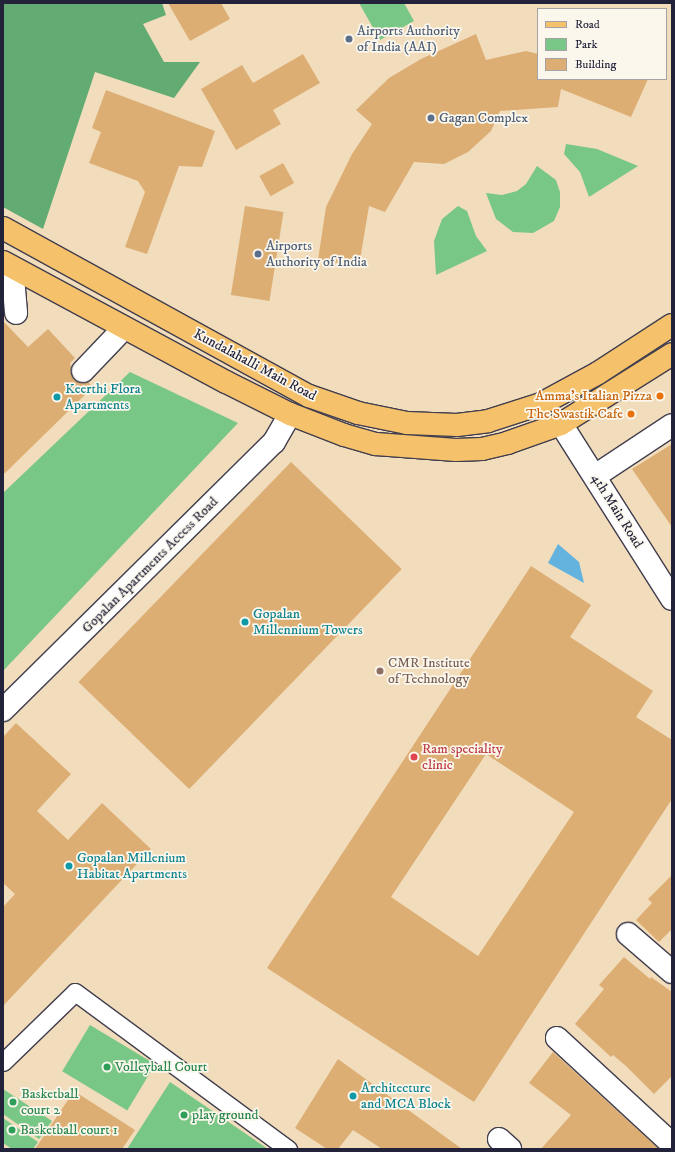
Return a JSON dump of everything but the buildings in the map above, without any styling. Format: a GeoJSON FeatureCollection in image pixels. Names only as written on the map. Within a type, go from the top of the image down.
{"type":"FeatureCollection","features":[{"type":"Feature","properties":{"kind":"main road","name":"Kundalahalli Main Road"},"geometry":{"type":"LineString","coordinates":[[3,228],[309,396],[358,413],[407,423],[457,425],[488,421],[541,404],[598,373],[672,325]]}},
{"type":"Feature","properties":{"kind":"main road","name":"Kundalahalli Main Road"},"geometry":{"type":"LineString","coordinates":[[7,273],[124,328],[290,414],[344,435],[376,444],[456,450],[482,449],[562,424],[672,354]]}},
{"type":"Feature","properties":{"kind":"street"},"geometry":{"type":"LineString","coordinates":[[7,273],[14,289],[16,313]]}},
{"type":"Feature","properties":{"kind":"street"},"geometry":{"type":"LineString","coordinates":[[83,371],[124,328]]}},
{"type":"Feature","properties":{"kind":"street","name":"Gopalan Apartments Access Road"},"geometry":{"type":"LineString","coordinates":[[3,710],[274,442],[290,414]]}},
{"type":"Feature","properties":{"kind":"street","name":"4th Main Road"},"geometry":{"type":"LineString","coordinates":[[562,424],[672,599]]}},
{"type":"Feature","properties":{"kind":"street"},"geometry":{"type":"LineString","coordinates":[[595,476],[672,425]]}},
{"type":"Feature","properties":{"kind":"street"},"geometry":{"type":"LineString","coordinates":[[628,934],[672,972]]}},
{"type":"Feature","properties":{"kind":"street"},"geometry":{"type":"LineString","coordinates":[[3,1062],[75,992],[288,1149]]}},
{"type":"Feature","properties":{"kind":"street"},"geometry":{"type":"LineString","coordinates":[[557,1038],[672,1144]]}},
{"type":"Feature","properties":{"kind":"green space"},"geometry":{"type":"Polygon","coordinates":[[[3,3],[162,3],[166,15],[143,24],[164,62],[200,62],[174,98],[95,72],[43,229],[3,207],[3,3]]]}},
{"type":"Feature","properties":{"kind":"green space"},"geometry":{"type":"Polygon","coordinates":[[[359,3],[404,3],[414,21],[380,40],[359,3]]]}},
{"type":"Feature","properties":{"kind":"green space"},"geometry":{"type":"Polygon","coordinates":[[[566,144],[597,149],[638,166],[589,197],[580,172],[564,154],[566,144]]]}},
{"type":"Feature","properties":{"kind":"green space"},"geometry":{"type":"Polygon","coordinates":[[[537,166],[556,180],[560,192],[560,207],[554,221],[533,233],[513,232],[496,219],[486,193],[502,195],[517,191],[526,184],[537,166]]]}},
{"type":"Feature","properties":{"kind":"green space"},"geometry":{"type":"Polygon","coordinates":[[[458,206],[467,211],[476,236],[487,251],[436,275],[434,241],[442,219],[458,206]]]}},
{"type":"Feature","properties":{"kind":"green space"},"geometry":{"type":"Polygon","coordinates":[[[130,372],[238,423],[3,671],[3,493],[130,372]]]}},
{"type":"Feature","properties":{"kind":"green space","name":"Volleyball Court"},"geometry":{"type":"Polygon","coordinates":[[[90,1025],[155,1064],[127,1110],[62,1071],[90,1025]]]}},
{"type":"Feature","properties":{"kind":"green space","name":"play ground"},"geometry":{"type":"Polygon","coordinates":[[[170,1082],[268,1149],[127,1149],[170,1082]]]}},
{"type":"Feature","properties":{"kind":"green space","name":"Basketball court 2"},"geometry":{"type":"Polygon","coordinates":[[[3,1089],[52,1121],[39,1139],[3,1114],[3,1089]]]}},
{"type":"Feature","properties":{"kind":"green space","name":"Basketball court 1"},"geometry":{"type":"Polygon","coordinates":[[[3,1118],[38,1142],[33,1149],[12,1149],[3,1143],[3,1118]]]}},
{"type":"Feature","properties":{"kind":"water"},"geometry":{"type":"Polygon","coordinates":[[[558,544],[579,562],[584,583],[548,563],[558,544]]]}},
{"type":"Feature","properties":{"kind":"place","name":"Airports Authority of India (AAI)"},"geometry":{"type":"Point","coordinates":[349,39]}},
{"type":"Feature","properties":{"kind":"place","name":"Gagan Complex"},"geometry":{"type":"Point","coordinates":[431,118]}},
{"type":"Feature","properties":{"kind":"place","name":"Airports Authority of India"},"geometry":{"type":"Point","coordinates":[258,254]}},
{"type":"Feature","properties":{"kind":"place","name":"Amma's Italian Pizza"},"geometry":{"type":"Point","coordinates":[660,396]}},
{"type":"Feature","properties":{"kind":"place","name":"Keerthi Flora Apartments"},"geometry":{"type":"Point","coordinates":[57,397]}},
{"type":"Feature","properties":{"kind":"place","name":"The Swastik Cafe"},"geometry":{"type":"Point","coordinates":[631,414]}},
{"type":"Feature","properties":{"kind":"place","name":"Gopalan Millennium Towers"},"geometry":{"type":"Point","coordinates":[245,622]}},
{"type":"Feature","properties":{"kind":"place","name":"CMR Institute of Technology"},"geometry":{"type":"Point","coordinates":[380,671]}},
{"type":"Feature","properties":{"kind":"place","name":"Ram speciality clinic"},"geometry":{"type":"Point","coordinates":[414,757]}},
{"type":"Feature","properties":{"kind":"place","name":"Gopalan Millenium Habitat Apartments"},"geometry":{"type":"Point","coordinates":[69,866]}},
{"type":"Feature","properties":{"kind":"place","name":"Volleyball Court"},"geometry":{"type":"Point","coordinates":[107,1067]}},
{"type":"Feature","properties":{"kind":"place","name":"Architecture and MCA Block"},"geometry":{"type":"Point","coordinates":[353,1096]}},
{"type":"Feature","properties":{"kind":"place","name":"Basketball court 2"},"geometry":{"type":"Point","coordinates":[13,1102]}},
{"type":"Feature","properties":{"kind":"place","name":"play ground"},"geometry":{"type":"Point","coordinates":[184,1115]}},
{"type":"Feature","properties":{"kind":"place","name":"Basketball court 1"},"geometry":{"type":"Point","coordinates":[12,1130]}}]}
